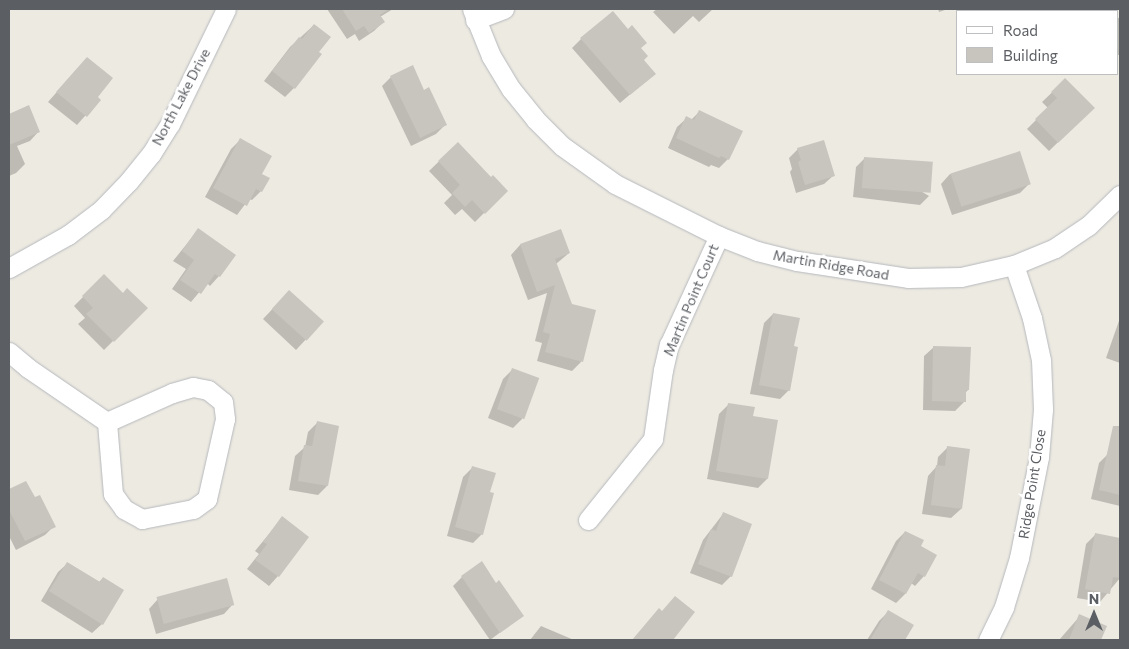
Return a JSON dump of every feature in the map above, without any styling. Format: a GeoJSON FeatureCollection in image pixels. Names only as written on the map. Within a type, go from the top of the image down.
{"type":"FeatureCollection","features":[{"type":"Feature","properties":{"kind":"street","name":"North Lake Drive"},"geometry":{"type":"LineString","coordinates":[[9,268],[68,235],[101,210],[152,154],[170,124],[226,9]]}},
{"type":"Feature","properties":{"kind":"street"},"geometry":{"type":"LineString","coordinates":[[474,14],[504,9]]}},
{"type":"Feature","properties":{"kind":"street","name":"Martin Ridge Road"},"geometry":{"type":"LineString","coordinates":[[474,14],[491,56],[511,89],[535,119],[562,146],[615,184],[719,236],[757,251],[797,262],[908,278],[961,277],[1014,265],[1054,248],[1088,226],[1120,195]]}},
{"type":"Feature","properties":{"kind":"street","name":"Martin Point Court"},"geometry":{"type":"LineString","coordinates":[[588,520],[653,439],[663,370],[669,345],[719,236]]}},
{"type":"Feature","properties":{"kind":"street","name":"Ridge Point Close"},"geometry":{"type":"LineString","coordinates":[[988,640],[1004,607],[1019,558],[1039,457],[1043,409],[1041,360],[1032,318],[1014,265]]}},
{"type":"Feature","properties":{"kind":"street"},"geometry":{"type":"LineString","coordinates":[[9,352],[28,368],[107,422]]}},
{"type":"Feature","properties":{"kind":"street"},"geometry":{"type":"LineString","coordinates":[[193,387],[208,390],[223,402],[225,419],[207,499],[193,509],[142,519],[124,509],[113,494],[107,422],[172,393],[193,387]]}},
{"type":"Feature","properties":{"kind":"building"},"geometry":{"type":"Polygon","coordinates":[[[342,9],[389,9],[380,15],[385,22],[369,33],[364,26],[356,31],[342,9]]]}},
{"type":"Feature","properties":{"kind":"building"},"geometry":{"type":"Polygon","coordinates":[[[613,11],[628,29],[632,25],[647,43],[641,48],[648,56],[644,60],[656,74],[630,95],[580,38],[613,11]]]}},
{"type":"Feature","properties":{"kind":"building"},"geometry":{"type":"Polygon","coordinates":[[[314,24],[331,37],[319,52],[322,54],[295,89],[272,71],[299,37],[302,39],[314,24]]]}},
{"type":"Feature","properties":{"kind":"building"},"geometry":{"type":"Polygon","coordinates":[[[87,57],[113,78],[98,97],[101,100],[87,117],[56,92],[87,57]]]}},
{"type":"Feature","properties":{"kind":"building"},"geometry":{"type":"Polygon","coordinates":[[[413,65],[424,90],[429,87],[447,125],[420,138],[390,76],[413,65]]]}},
{"type":"Feature","properties":{"kind":"building"},"geometry":{"type":"Polygon","coordinates":[[[1065,78],[1095,108],[1058,143],[1035,119],[1057,98],[1051,92],[1065,78]]]}},
{"type":"Feature","properties":{"kind":"building"},"geometry":{"type":"Polygon","coordinates":[[[29,105],[40,132],[9,145],[9,114],[29,105]]]}},
{"type":"Feature","properties":{"kind":"building"},"geometry":{"type":"Polygon","coordinates":[[[699,110],[743,131],[729,160],[721,156],[719,158],[676,138],[686,116],[694,120],[699,110]]]}},
{"type":"Feature","properties":{"kind":"building"},"geometry":{"type":"Polygon","coordinates":[[[240,138],[272,156],[262,174],[270,178],[262,192],[256,189],[247,206],[213,188],[240,138]]]}},
{"type":"Feature","properties":{"kind":"building"},"geometry":{"type":"Polygon","coordinates":[[[824,140],[835,176],[805,185],[798,162],[801,160],[797,148],[824,140]]]}},
{"type":"Feature","properties":{"kind":"building"},"geometry":{"type":"Polygon","coordinates":[[[458,142],[491,177],[493,175],[508,191],[485,214],[472,200],[465,207],[452,193],[460,185],[438,161],[458,142]]]}},
{"type":"Feature","properties":{"kind":"building"},"geometry":{"type":"Polygon","coordinates":[[[1020,151],[1031,184],[961,207],[951,174],[1020,151]]]}},
{"type":"Feature","properties":{"kind":"building"},"geometry":{"type":"Polygon","coordinates":[[[864,157],[933,162],[931,193],[862,188],[864,157]]]}},
{"type":"Feature","properties":{"kind":"building"},"geometry":{"type":"Polygon","coordinates":[[[198,228],[236,255],[220,277],[215,274],[201,294],[180,280],[194,260],[182,251],[198,228]]]}},
{"type":"Feature","properties":{"kind":"building"},"geometry":{"type":"Polygon","coordinates":[[[561,229],[570,253],[555,259],[572,304],[596,310],[583,362],[545,352],[550,334],[543,332],[555,285],[537,292],[520,244],[561,229]]]}},
{"type":"Feature","properties":{"kind":"building"},"geometry":{"type":"Polygon","coordinates":[[[104,274],[123,293],[127,288],[148,308],[114,342],[86,314],[93,308],[82,296],[104,274]]]}},
{"type":"Feature","properties":{"kind":"building"},"geometry":{"type":"Polygon","coordinates":[[[289,290],[324,321],[307,341],[272,309],[289,290]]]}},
{"type":"Feature","properties":{"kind":"building"},"geometry":{"type":"Polygon","coordinates":[[[773,313],[800,318],[794,346],[798,347],[790,391],[759,385],[773,313]]]}},
{"type":"Feature","properties":{"kind":"building"},"geometry":{"type":"Polygon","coordinates":[[[933,346],[971,347],[969,390],[966,390],[966,402],[932,401],[933,346]]]}},
{"type":"Feature","properties":{"kind":"building"},"geometry":{"type":"Polygon","coordinates":[[[512,368],[539,378],[524,419],[497,409],[512,368]]]}},
{"type":"Feature","properties":{"kind":"building"},"geometry":{"type":"Polygon","coordinates":[[[728,403],[755,407],[753,416],[778,420],[768,479],[716,471],[728,403]]]}},
{"type":"Feature","properties":{"kind":"building"},"geometry":{"type":"Polygon","coordinates":[[[317,421],[339,426],[328,486],[298,481],[304,445],[312,446],[317,421]]]}},
{"type":"Feature","properties":{"kind":"building"},"geometry":{"type":"Polygon","coordinates":[[[1113,426],[1120,426],[1120,495],[1099,490],[1113,426]]]}},
{"type":"Feature","properties":{"kind":"building"},"geometry":{"type":"Polygon","coordinates":[[[947,446],[970,449],[962,509],[931,505],[936,465],[945,466],[947,446]]]}},
{"type":"Feature","properties":{"kind":"building"},"geometry":{"type":"Polygon","coordinates":[[[472,466],[496,473],[490,492],[494,493],[483,535],[455,527],[472,466]]]}},
{"type":"Feature","properties":{"kind":"building"},"geometry":{"type":"Polygon","coordinates":[[[26,481],[35,497],[40,495],[56,527],[25,541],[9,510],[9,489],[26,481]]]}},
{"type":"Feature","properties":{"kind":"building"},"geometry":{"type":"Polygon","coordinates":[[[723,512],[752,524],[732,577],[698,564],[711,529],[716,531],[723,512]]]}},
{"type":"Feature","properties":{"kind":"building"},"geometry":{"type":"Polygon","coordinates":[[[282,516],[309,537],[279,577],[255,560],[267,544],[263,542],[282,516]]]}},
{"type":"Feature","properties":{"kind":"building"},"geometry":{"type":"Polygon","coordinates":[[[905,531],[924,540],[921,546],[937,555],[925,577],[918,573],[906,594],[879,580],[905,531]]]}},
{"type":"Feature","properties":{"kind":"building"},"geometry":{"type":"Polygon","coordinates":[[[1095,533],[1120,538],[1120,578],[1113,577],[1110,594],[1085,589],[1095,533]]]}},
{"type":"Feature","properties":{"kind":"building"},"geometry":{"type":"Polygon","coordinates":[[[482,561],[496,583],[499,580],[524,616],[500,633],[461,576],[482,561]]]}},
{"type":"Feature","properties":{"kind":"building"},"geometry":{"type":"Polygon","coordinates":[[[67,562],[100,582],[103,577],[124,590],[103,625],[49,591],[67,562]]]}},
{"type":"Feature","properties":{"kind":"building"},"geometry":{"type":"Polygon","coordinates":[[[227,578],[234,605],[164,624],[156,597],[227,578]]]}},
{"type":"Feature","properties":{"kind":"building"},"geometry":{"type":"Polygon","coordinates":[[[675,596],[695,612],[673,640],[632,640],[659,608],[662,611],[675,596]]]}},
{"type":"Feature","properties":{"kind":"building"},"geometry":{"type":"Polygon","coordinates":[[[888,610],[914,625],[905,640],[870,640],[888,610]]]}},
{"type":"Feature","properties":{"kind":"building"},"geometry":{"type":"Polygon","coordinates":[[[1079,614],[1107,626],[1101,640],[1069,640],[1079,614]]]}}]}
